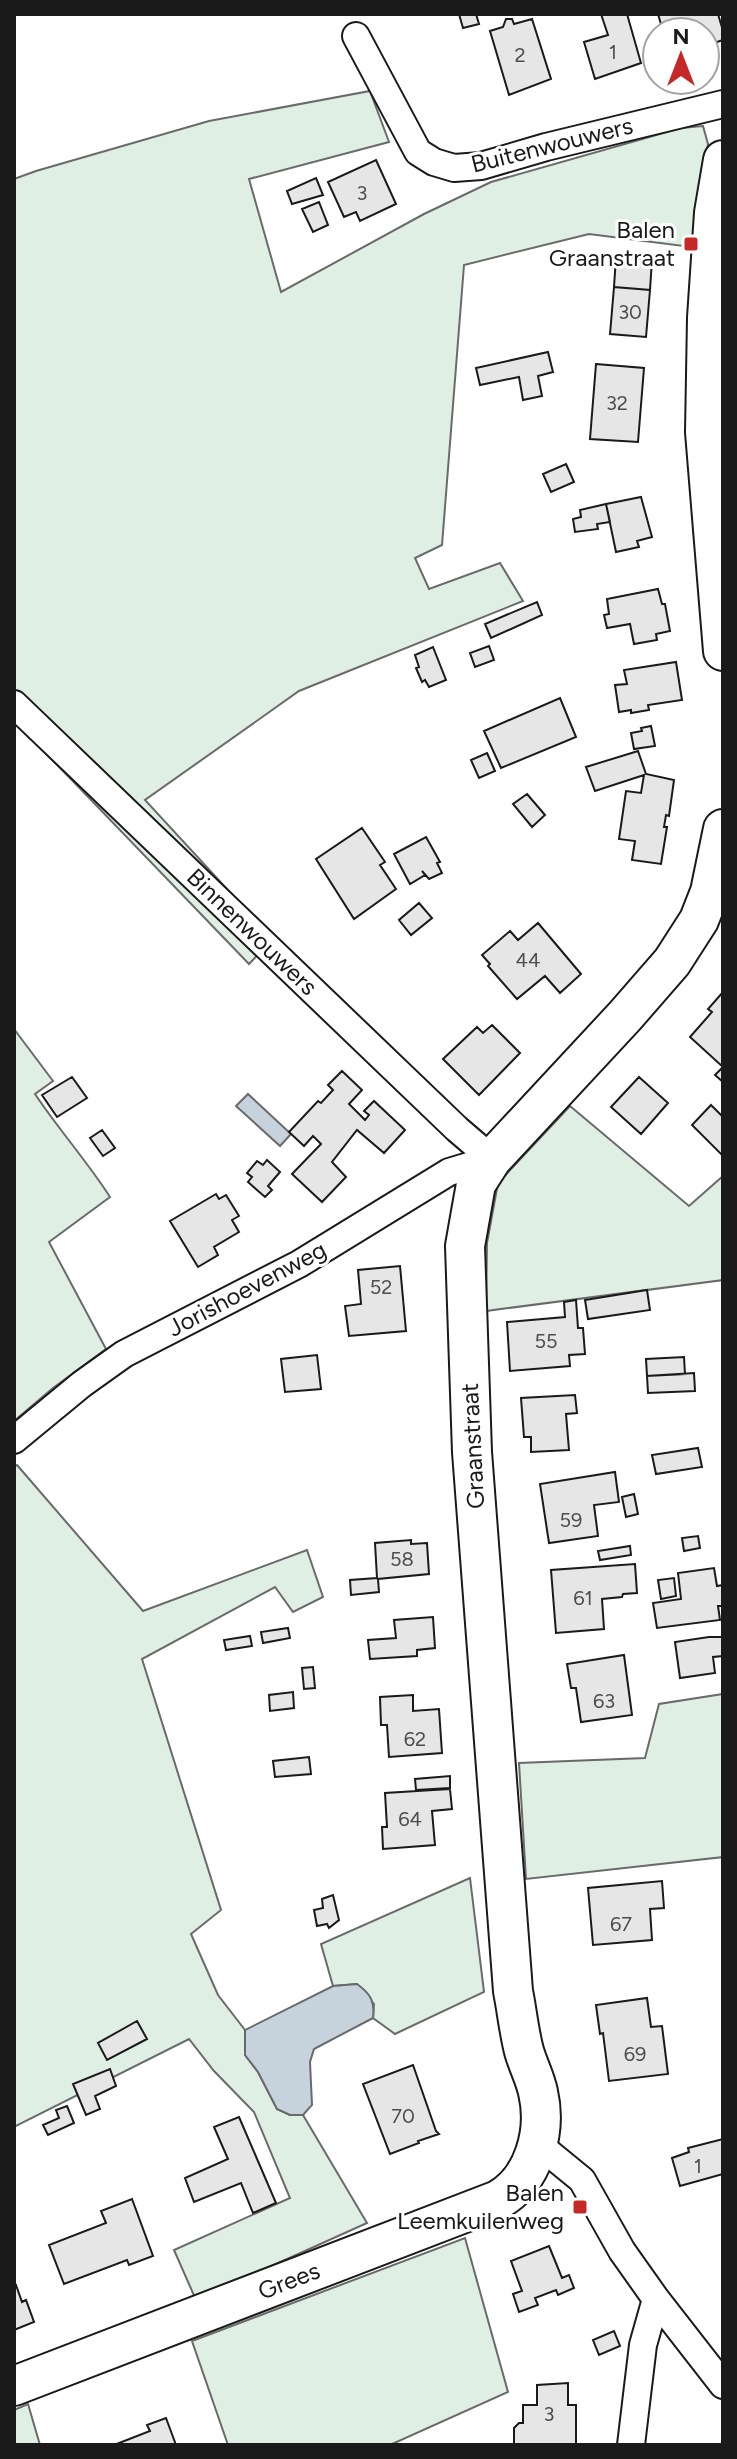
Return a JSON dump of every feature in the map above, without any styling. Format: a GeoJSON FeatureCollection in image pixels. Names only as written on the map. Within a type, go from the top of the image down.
{"type":"FeatureCollection","features":[{"type":"Feature","properties":{"kind":"street","name":"Buitenwouwers"},"geometry":{"type":"LineString","coordinates":[[356,36],[418,152],[434,162],[454,168],[481,166],[723,104]]}},
{"type":"Feature","properties":{"kind":"street"},"geometry":{"type":"LineString","coordinates":[[723,160],[714,213],[707,318],[705,432],[723,651]]}},
{"type":"Feature","properties":{"kind":"street","name":"Binnenwouwers"},"geometry":{"type":"LineString","coordinates":[[14,704],[446,1119],[492,1159]]}},
{"type":"Feature","properties":{"kind":"street","name":"Graanstraat"},"geometry":{"type":"LineString","coordinates":[[538,2144],[542,2115],[538,2089],[524,2053],[513,1991],[472,1452],[465,1246],[476,1184],[492,1159],[672,962],[699,920],[710,892],[723,829]]}},
{"type":"Feature","properties":{"kind":"street","name":"Jorishoevenweg"},"geometry":{"type":"LineString","coordinates":[[14,1440],[124,1354],[299,1264],[449,1172],[492,1159]]}},
{"type":"Feature","properties":{"kind":"street"},"geometry":{"type":"LineString","coordinates":[[538,2144],[582,2180],[622,2251],[723,2385]]}},
{"type":"Feature","properties":{"kind":"street","name":"Grees"},"geometry":{"type":"LineString","coordinates":[[14,2386],[498,2200],[513,2192],[524,2177],[538,2144]]}},
{"type":"Feature","properties":{"kind":"street"},"geometry":{"type":"LineString","coordinates":[[631,2445],[643,2345],[656,2299]]}},
{"type":"Feature","properties":{"kind":"green space"},"geometry":{"type":"Polygon","coordinates":[[[370,91],[389,142],[249,179],[281,292],[424,214],[491,182],[681,128],[703,126],[708,144],[691,247],[589,234],[464,265],[442,545],[415,558],[429,589],[500,563],[523,601],[299,691],[145,800],[273,939],[249,964],[14,720],[14,179],[209,121],[370,91]]]}},
{"type":"Feature","properties":{"kind":"green space"},"geometry":{"type":"Polygon","coordinates":[[[14,1029],[53,1081],[35,1094],[110,1197],[49,1242],[106,1349],[14,1421],[14,1029]]]}},
{"type":"Feature","properties":{"kind":"green space"},"geometry":{"type":"Polygon","coordinates":[[[570,1106],[689,1206],[723,1176],[723,1280],[486,1311],[487,1243],[498,1183],[570,1106]]]}},
{"type":"Feature","properties":{"kind":"green space"},"geometry":{"type":"Polygon","coordinates":[[[17,1465],[143,1611],[307,1550],[323,1597],[293,1612],[275,1587],[142,1659],[221,1910],[191,1934],[218,1995],[245,2030],[245,2055],[258,2072],[277,2109],[290,2115],[303,2115],[367,2223],[196,2300],[174,2250],[290,2198],[254,2112],[214,2071],[189,2039],[14,2127],[14,1467],[17,1465]]]}},
{"type":"Feature","properties":{"kind":"green space"},"geometry":{"type":"Polygon","coordinates":[[[723,1694],[723,1857],[526,1879],[519,1763],[645,1758],[659,1704],[723,1694]]]}},
{"type":"Feature","properties":{"kind":"green space"},"geometry":{"type":"Polygon","coordinates":[[[470,1878],[484,1992],[395,2034],[373,2018],[374,2004],[357,1984],[333,1986],[321,1944],[470,1878]]]}},
{"type":"Feature","properties":{"kind":"green space"},"geometry":{"type":"Polygon","coordinates":[[[465,2238],[508,2392],[390,2445],[228,2445],[192,2341],[465,2238]]]}},
{"type":"Feature","properties":{"kind":"green space"},"geometry":{"type":"Polygon","coordinates":[[[28,2404],[40,2445],[14,2445],[14,2410],[28,2404]]]}},
{"type":"Feature","properties":{"kind":"shaded area"},"geometry":{"type":"Polygon","coordinates":[[[248,1094],[291,1134],[280,1146],[236,1106],[248,1094]]]}},
{"type":"Feature","properties":{"kind":"shaded area"},"geometry":{"type":"Polygon","coordinates":[[[357,1984],[371,1999],[373,2018],[314,2049],[310,2062],[312,2105],[303,2115],[290,2115],[277,2109],[258,2072],[245,2055],[245,2030],[333,1986],[357,1984]]]}},
{"type":"Feature","properties":{"kind":"building"},"geometry":{"type":"Polygon","coordinates":[[[459,14],[476,14],[479,24],[463,28],[459,14]]]}},
{"type":"Feature","properties":{"kind":"building"},"geometry":{"type":"Polygon","coordinates":[[[601,14],[627,14],[641,63],[595,79],[584,42],[608,35],[601,14]]]}},
{"type":"Feature","properties":{"kind":"building"},"geometry":{"type":"Polygon","coordinates":[[[658,14],[719,16],[659,16],[658,14]]]}},
{"type":"Feature","properties":{"kind":"building"},"geometry":{"type":"Polygon","coordinates":[[[506,19],[512,19],[514,24],[532,19],[551,79],[509,95],[490,31],[503,27],[506,19]]]}},
{"type":"Feature","properties":{"kind":"building"},"geometry":{"type":"Polygon","coordinates":[[[376,160],[396,204],[360,221],[356,212],[344,217],[328,182],[376,160]]]}},
{"type":"Feature","properties":{"kind":"building"},"geometry":{"type":"Polygon","coordinates":[[[316,178],[323,195],[292,204],[287,191],[316,178]]]}},
{"type":"Feature","properties":{"kind":"building"},"geometry":{"type":"Polygon","coordinates":[[[319,202],[328,225],[313,232],[302,209],[319,202]]]}},
{"type":"Feature","properties":{"kind":"building"},"geometry":{"type":"Polygon","coordinates":[[[616,257],[652,260],[650,290],[614,287],[616,257]]]}},
{"type":"Feature","properties":{"kind":"building"},"geometry":{"type":"Polygon","coordinates":[[[614,287],[650,290],[646,337],[610,334],[614,287]]]}},
{"type":"Feature","properties":{"kind":"building"},"geometry":{"type":"Polygon","coordinates":[[[548,352],[553,372],[538,376],[542,396],[523,400],[519,377],[480,385],[476,368],[548,352]]]}},
{"type":"Feature","properties":{"kind":"building"},"geometry":{"type":"Polygon","coordinates":[[[596,364],[644,368],[638,442],[590,439],[596,364]]]}},
{"type":"Feature","properties":{"kind":"building"},"geometry":{"type":"Polygon","coordinates":[[[566,464],[574,482],[551,492],[543,474],[566,464]]]}},
{"type":"Feature","properties":{"kind":"building"},"geometry":{"type":"Polygon","coordinates":[[[641,497],[652,537],[637,541],[639,547],[616,552],[606,504],[641,497]]]}},
{"type":"Feature","properties":{"kind":"building"},"geometry":{"type":"Polygon","coordinates":[[[606,504],[610,522],[597,524],[598,529],[575,532],[573,519],[581,517],[580,510],[606,504]]]}},
{"type":"Feature","properties":{"kind":"building"},"geometry":{"type":"Polygon","coordinates":[[[658,589],[662,604],[665,604],[670,631],[656,634],[657,640],[634,644],[630,624],[607,628],[604,615],[609,614],[607,599],[658,589]]]}},
{"type":"Feature","properties":{"kind":"building"},"geometry":{"type":"Polygon","coordinates":[[[537,602],[542,615],[491,638],[485,624],[537,602]]]}},
{"type":"Feature","properties":{"kind":"building"},"geometry":{"type":"Polygon","coordinates":[[[489,646],[494,660],[475,667],[470,653],[489,646]]]}},
{"type":"Feature","properties":{"kind":"building"},"geometry":{"type":"Polygon","coordinates":[[[433,647],[446,680],[429,687],[425,680],[422,682],[415,655],[433,647]]]}},
{"type":"Feature","properties":{"kind":"building"},"geometry":{"type":"Polygon","coordinates":[[[676,662],[682,700],[648,705],[649,710],[619,712],[615,685],[627,684],[624,670],[676,662]]]}},
{"type":"Feature","properties":{"kind":"building"},"geometry":{"type":"Polygon","coordinates":[[[560,698],[576,737],[501,768],[484,731],[560,698]]]}},
{"type":"Feature","properties":{"kind":"building"},"geometry":{"type":"Polygon","coordinates":[[[651,726],[655,746],[634,749],[631,733],[651,726]]]}},
{"type":"Feature","properties":{"kind":"building"},"geometry":{"type":"Polygon","coordinates":[[[638,751],[646,774],[674,780],[669,816],[666,815],[664,827],[667,827],[661,864],[632,860],[635,841],[619,839],[626,791],[641,793],[644,775],[595,791],[586,767],[638,751]]]}},
{"type":"Feature","properties":{"kind":"building"},"geometry":{"type":"Polygon","coordinates":[[[487,753],[495,771],[479,778],[471,760],[487,753]]]}},
{"type":"Feature","properties":{"kind":"building"},"geometry":{"type":"Polygon","coordinates":[[[527,794],[545,815],[532,827],[513,804],[527,794]]]}},
{"type":"Feature","properties":{"kind":"building"},"geometry":{"type":"Polygon","coordinates":[[[362,828],[385,862],[380,865],[396,889],[354,919],[316,859],[362,828]]]}},
{"type":"Feature","properties":{"kind":"building"},"geometry":{"type":"Polygon","coordinates":[[[426,837],[440,862],[437,863],[442,873],[429,879],[422,871],[425,875],[410,884],[394,854],[426,837]]]}},
{"type":"Feature","properties":{"kind":"building"},"geometry":{"type":"Polygon","coordinates":[[[419,903],[432,918],[411,935],[399,920],[419,903]]]}},
{"type":"Feature","properties":{"kind":"building"},"geometry":{"type":"Polygon","coordinates":[[[538,923],[581,974],[560,993],[545,976],[517,999],[482,955],[510,931],[518,940],[538,923]]]}},
{"type":"Feature","properties":{"kind":"building"},"geometry":{"type":"Polygon","coordinates":[[[723,992],[723,1067],[690,1037],[712,1012],[708,1009],[723,992]]]}},
{"type":"Feature","properties":{"kind":"building"},"geometry":{"type":"Polygon","coordinates":[[[492,1025],[520,1053],[479,1095],[443,1059],[477,1027],[483,1033],[492,1025]]]}},
{"type":"Feature","properties":{"kind":"building"},"geometry":{"type":"Polygon","coordinates":[[[723,1067],[723,1082],[715,1075],[723,1067]]]}},
{"type":"Feature","properties":{"kind":"building"},"geometry":{"type":"Polygon","coordinates":[[[342,1071],[362,1090],[349,1104],[365,1120],[369,1115],[364,1111],[374,1101],[405,1130],[384,1153],[357,1130],[332,1162],[346,1177],[322,1202],[292,1174],[321,1144],[313,1136],[304,1146],[289,1132],[318,1101],[321,1103],[333,1090],[328,1085],[342,1071]]]}},
{"type":"Feature","properties":{"kind":"building"},"geometry":{"type":"Polygon","coordinates":[[[72,1077],[87,1098],[57,1117],[42,1095],[72,1077]]]}},
{"type":"Feature","properties":{"kind":"building"},"geometry":{"type":"Polygon","coordinates":[[[639,1077],[668,1103],[641,1134],[611,1107],[639,1077]]]}},
{"type":"Feature","properties":{"kind":"building"},"geometry":{"type":"Polygon","coordinates":[[[711,1105],[723,1117],[722,1155],[692,1125],[711,1105]]]}},
{"type":"Feature","properties":{"kind":"building"},"geometry":{"type":"Polygon","coordinates":[[[102,1130],[115,1148],[103,1156],[90,1138],[102,1130]]]}},
{"type":"Feature","properties":{"kind":"building"},"geometry":{"type":"Polygon","coordinates":[[[267,1160],[280,1172],[268,1186],[272,1190],[265,1197],[248,1182],[252,1177],[247,1173],[257,1161],[263,1165],[267,1160]]]}},
{"type":"Feature","properties":{"kind":"building"},"geometry":{"type":"Polygon","coordinates":[[[216,1194],[219,1199],[226,1195],[239,1216],[232,1220],[239,1232],[214,1247],[218,1255],[198,1267],[170,1221],[216,1194]]]}},
{"type":"Feature","properties":{"kind":"building"},"geometry":{"type":"Polygon","coordinates":[[[400,1266],[406,1331],[349,1336],[345,1306],[361,1304],[358,1270],[400,1266]]]}},
{"type":"Feature","properties":{"kind":"building"},"geometry":{"type":"Polygon","coordinates":[[[647,1290],[650,1310],[588,1319],[585,1300],[647,1290]]]}},
{"type":"Feature","properties":{"kind":"building"},"geometry":{"type":"Polygon","coordinates":[[[576,1300],[578,1328],[583,1328],[585,1354],[569,1355],[570,1366],[510,1371],[507,1322],[565,1317],[564,1302],[576,1300]]]}},
{"type":"Feature","properties":{"kind":"building"},"geometry":{"type":"Polygon","coordinates":[[[317,1355],[321,1389],[285,1392],[281,1359],[317,1355]]]}},
{"type":"Feature","properties":{"kind":"building"},"geometry":{"type":"Polygon","coordinates":[[[684,1357],[685,1374],[647,1376],[646,1359],[684,1357]]]}},
{"type":"Feature","properties":{"kind":"building"},"geometry":{"type":"Polygon","coordinates":[[[694,1373],[695,1391],[648,1393],[647,1376],[694,1373]]]}},
{"type":"Feature","properties":{"kind":"building"},"geometry":{"type":"Polygon","coordinates":[[[575,1395],[577,1413],[566,1414],[569,1450],[531,1452],[531,1437],[524,1437],[521,1398],[575,1395]]]}},
{"type":"Feature","properties":{"kind":"building"},"geometry":{"type":"Polygon","coordinates":[[[698,1448],[702,1467],[656,1474],[652,1455],[698,1448]]]}},
{"type":"Feature","properties":{"kind":"building"},"geometry":{"type":"Polygon","coordinates":[[[615,1472],[619,1502],[594,1505],[598,1536],[549,1543],[540,1484],[615,1472]]]}},
{"type":"Feature","properties":{"kind":"building"},"geometry":{"type":"Polygon","coordinates":[[[634,1494],[638,1514],[626,1517],[622,1497],[634,1494]]]}},
{"type":"Feature","properties":{"kind":"building"},"geometry":{"type":"Polygon","coordinates":[[[698,1536],[700,1548],[684,1551],[682,1538],[698,1536]]]}},
{"type":"Feature","properties":{"kind":"building"},"geometry":{"type":"Polygon","coordinates":[[[411,1540],[411,1544],[427,1543],[429,1574],[378,1579],[379,1592],[351,1595],[350,1580],[377,1578],[375,1543],[411,1540]]]}},
{"type":"Feature","properties":{"kind":"building"},"geometry":{"type":"Polygon","coordinates":[[[630,1546],[631,1555],[600,1560],[598,1551],[630,1546]]]}},
{"type":"Feature","properties":{"kind":"building"},"geometry":{"type":"Polygon","coordinates":[[[635,1564],[637,1593],[602,1599],[604,1629],[556,1633],[551,1570],[635,1564]]]}},
{"type":"Feature","properties":{"kind":"building"},"geometry":{"type":"Polygon","coordinates":[[[714,1568],[717,1586],[723,1585],[723,1606],[718,1606],[720,1620],[657,1628],[653,1603],[681,1599],[678,1573],[714,1568]]]}},
{"type":"Feature","properties":{"kind":"building"},"geometry":{"type":"Polygon","coordinates":[[[674,1578],[676,1596],[661,1599],[658,1580],[674,1578]]]}},
{"type":"Feature","properties":{"kind":"building"},"geometry":{"type":"Polygon","coordinates":[[[433,1617],[435,1648],[417,1650],[417,1656],[370,1659],[368,1640],[396,1638],[394,1620],[433,1617]]]}},
{"type":"Feature","properties":{"kind":"building"},"geometry":{"type":"Polygon","coordinates":[[[288,1628],[290,1638],[263,1643],[261,1632],[288,1628]]]}},
{"type":"Feature","properties":{"kind":"building"},"geometry":{"type":"Polygon","coordinates":[[[250,1636],[252,1646],[226,1650],[224,1640],[250,1636]]]}},
{"type":"Feature","properties":{"kind":"building"},"geometry":{"type":"Polygon","coordinates":[[[722,1637],[723,1656],[713,1657],[715,1673],[680,1678],[675,1642],[722,1637]]]}},
{"type":"Feature","properties":{"kind":"building"},"geometry":{"type":"Polygon","coordinates":[[[624,1655],[632,1715],[581,1722],[576,1688],[571,1688],[567,1664],[624,1655]]]}},
{"type":"Feature","properties":{"kind":"building"},"geometry":{"type":"Polygon","coordinates":[[[313,1667],[315,1688],[304,1689],[302,1668],[313,1667]]]}},
{"type":"Feature","properties":{"kind":"building"},"geometry":{"type":"Polygon","coordinates":[[[293,1692],[294,1708],[270,1711],[269,1695],[293,1692]]]}},
{"type":"Feature","properties":{"kind":"building"},"geometry":{"type":"Polygon","coordinates":[[[413,1695],[413,1711],[439,1709],[442,1753],[389,1757],[387,1725],[381,1725],[380,1697],[413,1695]]]}},
{"type":"Feature","properties":{"kind":"building"},"geometry":{"type":"Polygon","coordinates":[[[309,1757],[311,1774],[275,1777],[273,1761],[309,1757]]]}},
{"type":"Feature","properties":{"kind":"building"},"geometry":{"type":"Polygon","coordinates":[[[450,1776],[450,1788],[416,1790],[415,1779],[450,1776]]]}},
{"type":"Feature","properties":{"kind":"building"},"geometry":{"type":"Polygon","coordinates":[[[450,1789],[452,1809],[432,1811],[435,1845],[383,1849],[382,1827],[387,1827],[385,1793],[450,1789]]]}},
{"type":"Feature","properties":{"kind":"building"},"geometry":{"type":"Polygon","coordinates":[[[662,1881],[664,1908],[650,1909],[652,1940],[593,1945],[588,1888],[662,1881]]]}},
{"type":"Feature","properties":{"kind":"building"},"geometry":{"type":"Polygon","coordinates":[[[333,1895],[339,1920],[329,1928],[327,1924],[317,1926],[314,1910],[323,1908],[322,1899],[333,1895]]]}},
{"type":"Feature","properties":{"kind":"building"},"geometry":{"type":"Polygon","coordinates":[[[647,1998],[651,2027],[662,2026],[668,2074],[609,2081],[596,2005],[647,1998]]]}},
{"type":"Feature","properties":{"kind":"building"},"geometry":{"type":"Polygon","coordinates":[[[137,2021],[147,2039],[107,2060],[98,2043],[137,2021]]]}},
{"type":"Feature","properties":{"kind":"building"},"geometry":{"type":"Polygon","coordinates":[[[413,2065],[439,2134],[390,2154],[363,2084],[413,2065]]]}},
{"type":"Feature","properties":{"kind":"building"},"geometry":{"type":"Polygon","coordinates":[[[110,2069],[116,2086],[95,2096],[100,2109],[86,2115],[73,2084],[110,2069]]]}},
{"type":"Feature","properties":{"kind":"building"},"geometry":{"type":"Polygon","coordinates":[[[67,2106],[74,2123],[48,2135],[43,2125],[59,2118],[56,2110],[67,2106]]]}},
{"type":"Feature","properties":{"kind":"building"},"geometry":{"type":"Polygon","coordinates":[[[239,2117],[276,2203],[253,2213],[241,2183],[194,2202],[185,2178],[228,2159],[214,2127],[239,2117]]]}},
{"type":"Feature","properties":{"kind":"building"},"geometry":{"type":"Polygon","coordinates":[[[723,2139],[723,2174],[680,2186],[672,2158],[689,2152],[688,2148],[723,2139]]]}},
{"type":"Feature","properties":{"kind":"building"},"geometry":{"type":"Polygon","coordinates":[[[132,2199],[153,2256],[129,2265],[127,2260],[64,2284],[49,2245],[106,2223],[101,2211],[132,2199]]]}},
{"type":"Feature","properties":{"kind":"building"},"geometry":{"type":"Polygon","coordinates":[[[549,2246],[562,2278],[569,2275],[574,2288],[558,2295],[556,2290],[535,2298],[538,2305],[519,2312],[513,2294],[522,2291],[511,2261],[549,2246]]]}},
{"type":"Feature","properties":{"kind":"building"},"geometry":{"type":"Polygon","coordinates":[[[14,2286],[22,2302],[26,2300],[34,2322],[14,2330],[14,2286]]]}},
{"type":"Feature","properties":{"kind":"building"},"geometry":{"type":"Polygon","coordinates":[[[614,2331],[620,2346],[599,2355],[593,2340],[614,2331]]]}},
{"type":"Feature","properties":{"kind":"building"},"geometry":{"type":"Polygon","coordinates":[[[568,2383],[568,2405],[576,2405],[576,2445],[514,2445],[514,2428],[523,2423],[523,2405],[537,2405],[537,2385],[568,2383]]]}},
{"type":"Feature","properties":{"kind":"building"},"geometry":{"type":"Polygon","coordinates":[[[166,2418],[176,2445],[114,2445],[150,2431],[147,2425],[166,2418]]]}},
{"type":"Feature","properties":{"kind":"place","name":"Balen Graanstraat"},"geometry":{"type":"Point","coordinates":[691,244]}},
{"type":"Feature","properties":{"kind":"place","name":"Balen Leemkuilenweg"},"geometry":{"type":"Point","coordinates":[580,2207]}}]}
